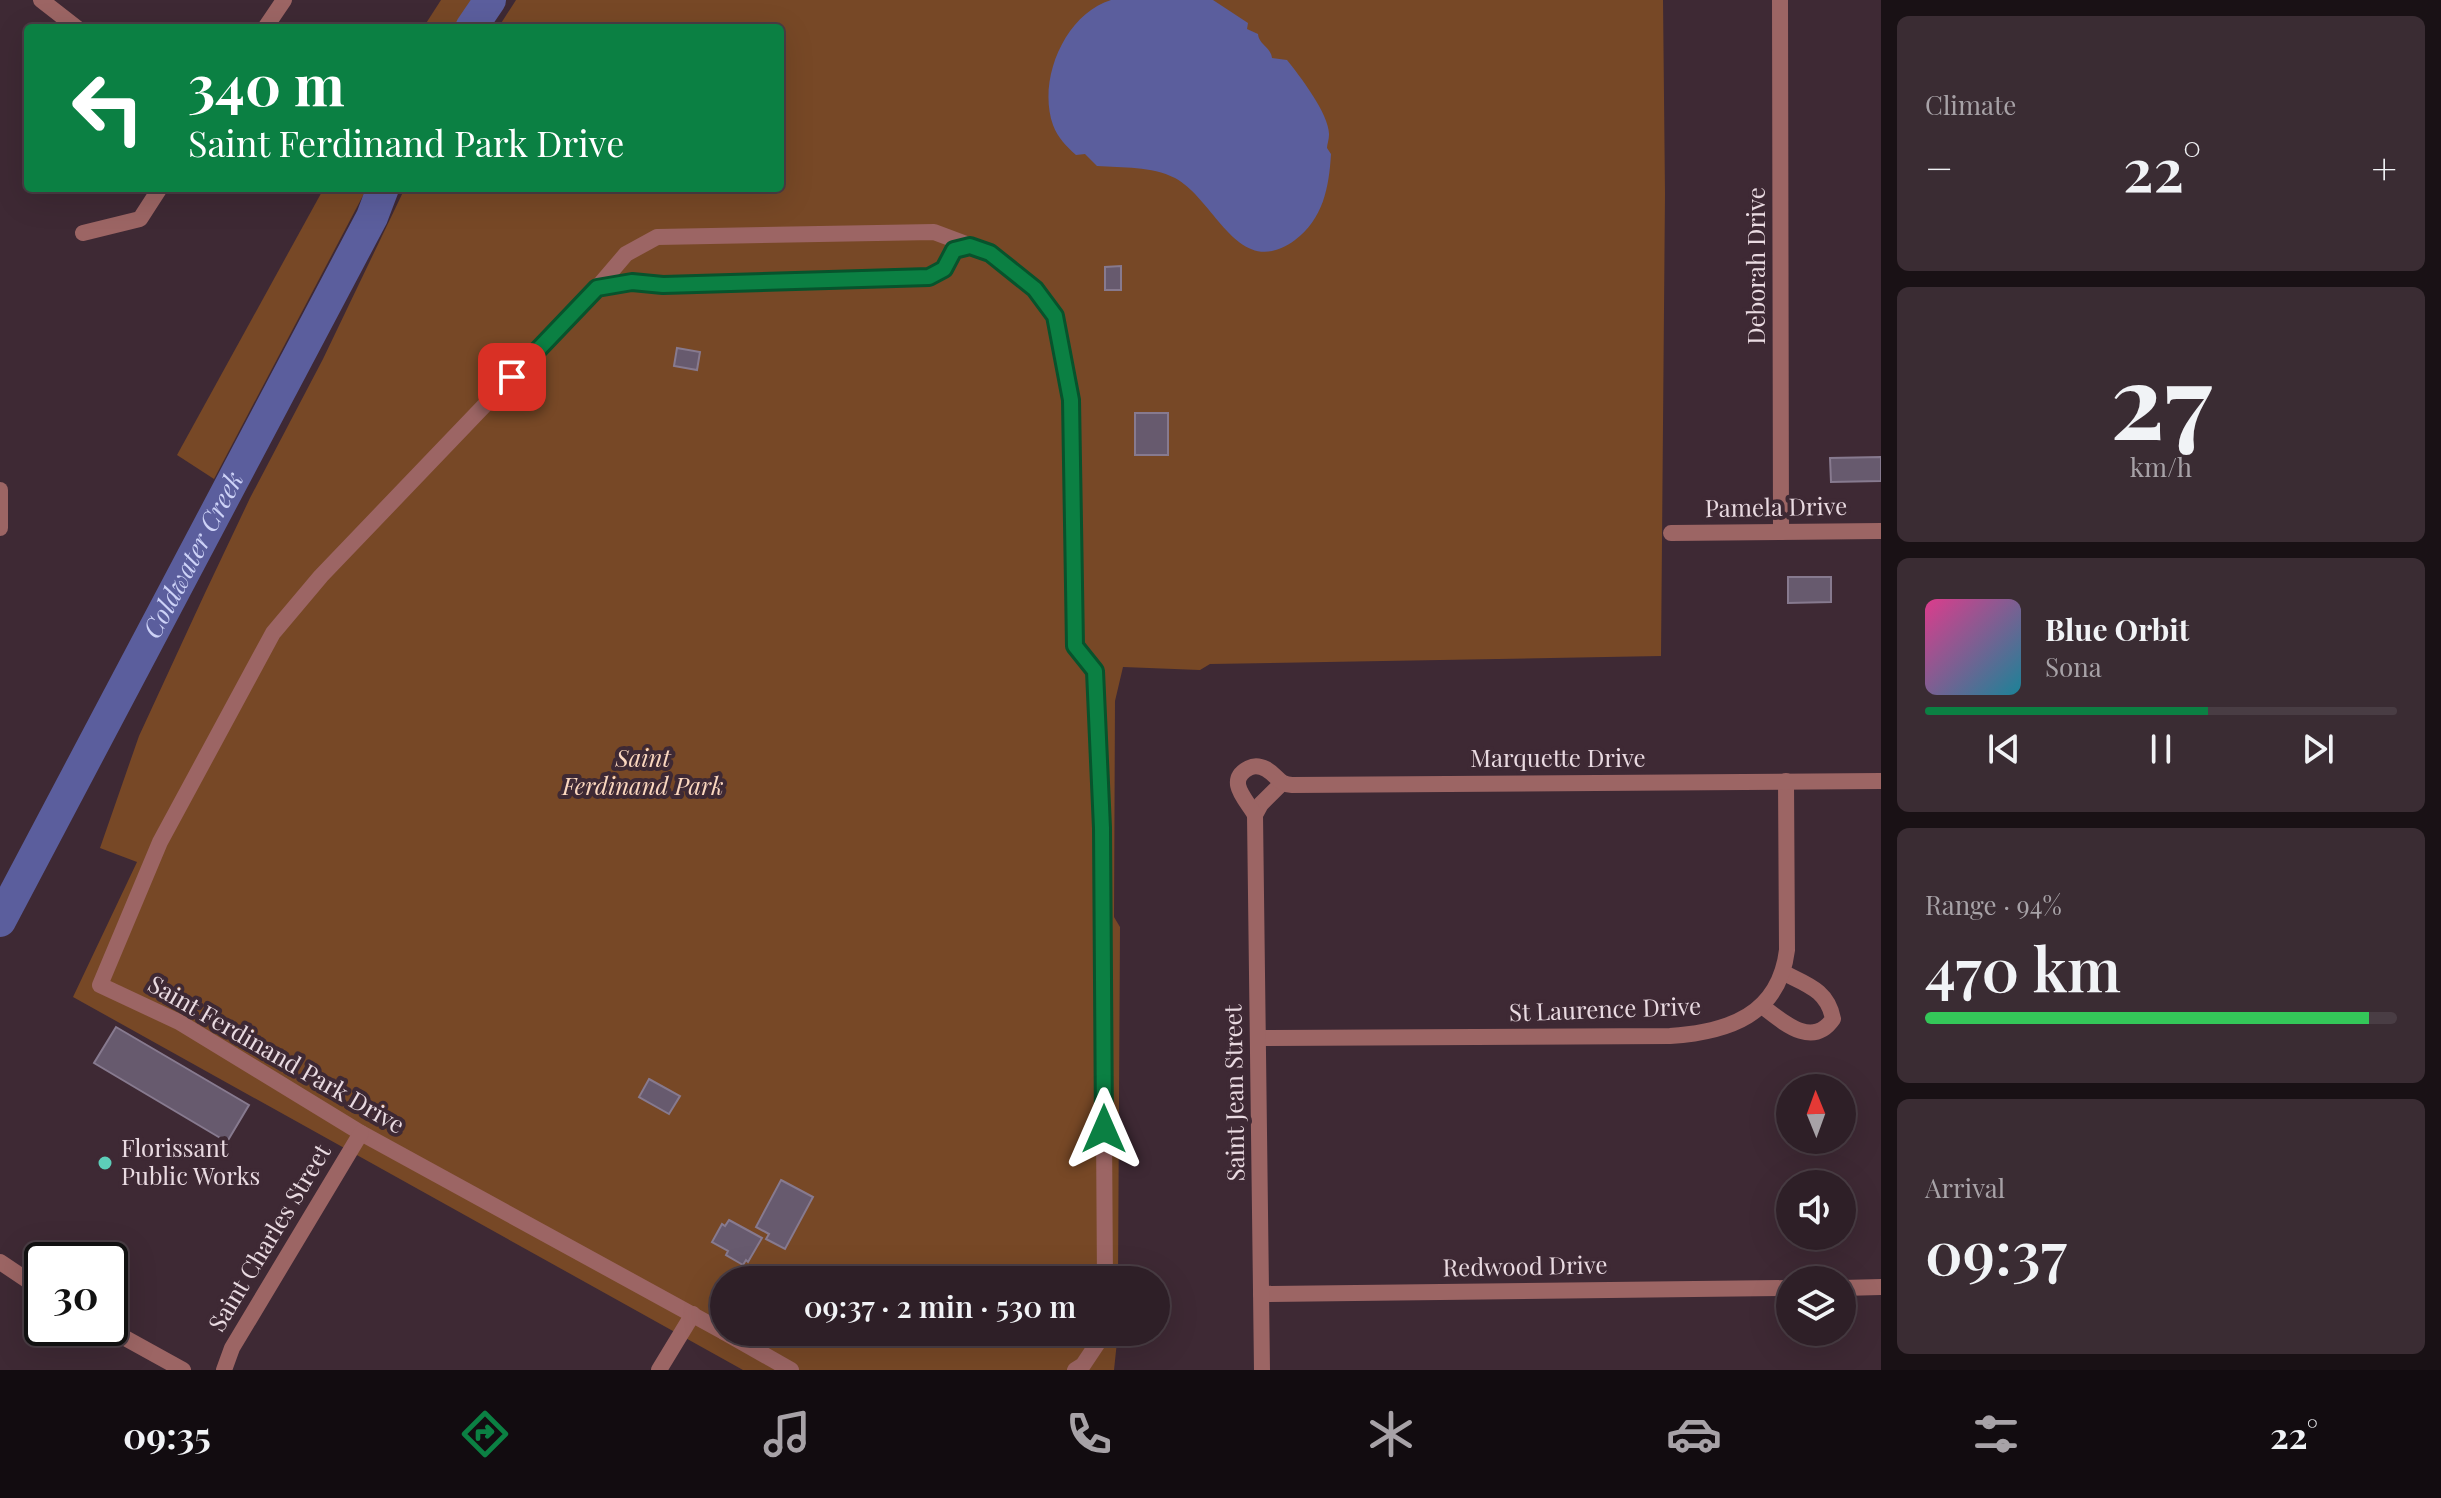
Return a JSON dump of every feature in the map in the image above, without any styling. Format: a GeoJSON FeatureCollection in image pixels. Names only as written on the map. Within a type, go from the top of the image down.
{"type":"FeatureCollection","features":[{"type":"Feature","properties":{"kind":"street"},"geometry":{"type":"LineString","coordinates":[[41,0],[72,24]]}},
{"type":"Feature","properties":{"kind":"street"},"geometry":{"type":"LineString","coordinates":[[268,24],[284,0]]}},
{"type":"Feature","properties":{"kind":"street","name":"Deborah Drive"},"geometry":{"type":"LineString","coordinates":[[1780,0],[1781,532]]}},
{"type":"Feature","properties":{"kind":"street"},"geometry":{"type":"LineString","coordinates":[[83,233],[140,219],[157,192]]}},
{"type":"Feature","properties":{"kind":"street","name":"Saint Ferdinand Park Drive"},"geometry":{"type":"LineString","coordinates":[[710,1324],[361,1133],[179,1022],[100,985],[152,859],[273,633],[321,576],[626,254],[657,237],[934,232],[990,253],[1035,289],[1055,316],[1071,400],[1075,646],[1095,671],[1102,828],[1105,1266]]}},
{"type":"Feature","properties":{"kind":"street"},"geometry":{"type":"LineString","coordinates":[[597,288],[632,282],[663,285],[929,277],[944,269],[954,250],[970,246]]}},
{"type":"Feature","properties":{"kind":"street"},"geometry":{"type":"LineString","coordinates":[[0,490],[0,528]]}},
{"type":"Feature","properties":{"kind":"street","name":"Pamela Drive"},"geometry":{"type":"LineString","coordinates":[[1671,533],[1881,531]]}},
{"type":"Feature","properties":{"kind":"street","name":"Marquette Drive"},"geometry":{"type":"LineString","coordinates":[[1243,771],[1254,766],[1265,768],[1281,784],[1881,781]]}},
{"type":"Feature","properties":{"kind":"street","name":"Saint Jean Street"},"geometry":{"type":"LineString","coordinates":[[1243,771],[1238,781],[1238,792],[1255,815],[1262,1370]]}},
{"type":"Feature","properties":{"kind":"street","name":"St Laurence Drive"},"geometry":{"type":"LineString","coordinates":[[1259,1038],[1670,1036],[1706,1033],[1734,1024],[1762,1006],[1784,973],[1787,950],[1786,781]]}},
{"type":"Feature","properties":{"kind":"street"},"geometry":{"type":"LineString","coordinates":[[1255,815],[1261,804],[1281,784]]}},
{"type":"Feature","properties":{"kind":"street"},"geometry":{"type":"LineString","coordinates":[[1762,1006],[1798,1030],[1813,1033],[1825,1030],[1833,1019],[1830,1005],[1823,995],[1784,973]]}},
{"type":"Feature","properties":{"kind":"street","name":"Saint Charles Street"},"geometry":{"type":"LineString","coordinates":[[224,1370],[232,1348],[361,1133]]}},
{"type":"Feature","properties":{"kind":"street"},"geometry":{"type":"LineString","coordinates":[[0,1262],[24,1278]]}},
{"type":"Feature","properties":{"kind":"street"},"geometry":{"type":"LineString","coordinates":[[1856,1288],[1881,1287]]}},
{"type":"Feature","properties":{"kind":"street","name":"Redwood Drive"},"geometry":{"type":"LineString","coordinates":[[1261,1294],[1776,1288]]}},
{"type":"Feature","properties":{"kind":"street"},"geometry":{"type":"LineString","coordinates":[[659,1370],[693,1314]]}},
{"type":"Feature","properties":{"kind":"street"},"geometry":{"type":"LineString","coordinates":[[128,1340],[183,1370]]}},
{"type":"Feature","properties":{"kind":"street","name":"Saint Ferdinand Park Drive"},"geometry":{"type":"LineString","coordinates":[[749,1346],[791,1370]]}},
{"type":"Feature","properties":{"kind":"street"},"geometry":{"type":"LineString","coordinates":[[1075,1370],[1083,1365],[1096,1346]]}},
{"type":"Feature","properties":{"kind":"green space"},"geometry":{"type":"Polygon","coordinates":[[[441,0],[473,0],[456,24],[426,24],[441,0]]]}},
{"type":"Feature","properties":{"kind":"green space","name":"Saint Ferdinand Park"},"geometry":{"type":"Polygon","coordinates":[[[516,0],[1663,0],[1665,194],[1661,656],[1210,664],[1200,670],[1123,667],[1115,701],[1114,917],[1120,927],[1118,1266],[710,1266],[710,1346],[1117,1346],[1114,1370],[743,1370],[73,997],[137,862],[100,848],[139,736],[250,498],[323,359],[403,192],[784,192],[784,24],[501,24],[516,0]]]}},
{"type":"Feature","properties":{"kind":"green space"},"geometry":{"type":"Polygon","coordinates":[[[322,192],[365,192],[214,479],[177,455],[322,192]]]}},
{"type":"Feature","properties":{"kind":"water"},"geometry":{"type":"Polygon","coordinates":[[[1111,0],[1213,0],[1248,23],[1247,29],[1258,34],[1272,58],[1287,60],[1325,117],[1329,135],[1327,148],[1331,154],[1323,202],[1305,232],[1275,250],[1258,251],[1243,245],[1229,233],[1190,189],[1175,178],[1147,169],[1097,166],[1085,154],[1076,155],[1063,142],[1053,125],[1049,107],[1052,69],[1068,34],[1080,19],[1111,0]]]}},
{"type":"Feature","properties":{"kind":"building"},"geometry":{"type":"Polygon","coordinates":[[[1121,266],[1121,290],[1105,290],[1105,267],[1121,266]]]}},
{"type":"Feature","properties":{"kind":"building"},"geometry":{"type":"Polygon","coordinates":[[[677,348],[700,352],[697,370],[674,366],[677,348]]]}},
{"type":"Feature","properties":{"kind":"building"},"geometry":{"type":"Polygon","coordinates":[[[1135,413],[1168,413],[1168,455],[1135,455],[1135,413]]]}},
{"type":"Feature","properties":{"kind":"building"},"geometry":{"type":"Polygon","coordinates":[[[1881,457],[1881,481],[1831,482],[1830,458],[1881,457]]]}},
{"type":"Feature","properties":{"kind":"building"},"geometry":{"type":"Polygon","coordinates":[[[1788,577],[1831,577],[1831,602],[1788,603],[1788,577]]]}},
{"type":"Feature","properties":{"kind":"building"},"geometry":{"type":"Polygon","coordinates":[[[116,1027],[249,1105],[227,1142],[94,1063],[116,1027]]]}},
{"type":"Feature","properties":{"kind":"building"},"geometry":{"type":"Polygon","coordinates":[[[649,1079],[680,1096],[669,1114],[639,1097],[649,1079]]]}},
{"type":"Feature","properties":{"kind":"building"},"geometry":{"type":"Polygon","coordinates":[[[781,1180],[813,1197],[785,1249],[766,1239],[769,1234],[756,1227],[781,1180]]]}},
{"type":"Feature","properties":{"kind":"building"},"geometry":{"type":"Polygon","coordinates":[[[729,1220],[762,1238],[743,1265],[712,1242],[722,1224],[725,1226],[729,1220]]]}},
{"type":"Feature","properties":{"kind":"waterway","name":"Coldwater Creek"},"geometry":{"type":"LineString","coordinates":[[474,24],[490,0]]}},
{"type":"Feature","properties":{"kind":"waterway","name":"Coldwater Creek"},"geometry":{"type":"LineString","coordinates":[[0,921],[372,217],[381,192]]}},
{"type":"Feature","properties":{"kind":"place","name":"Florissant Public Works"},"geometry":{"type":"Point","coordinates":[105,1163]}},
{"type":"Feature","properties":{"kind":"route"},"geometry":{"type":"LineString","coordinates":[[512,377],[597,288],[632,282],[663,285],[929,277],[944,269],[954,250],[970,246],[990,253],[1035,289],[1055,316],[1071,400],[1075,646],[1095,671],[1102,828],[1104,1129]]}}]}
